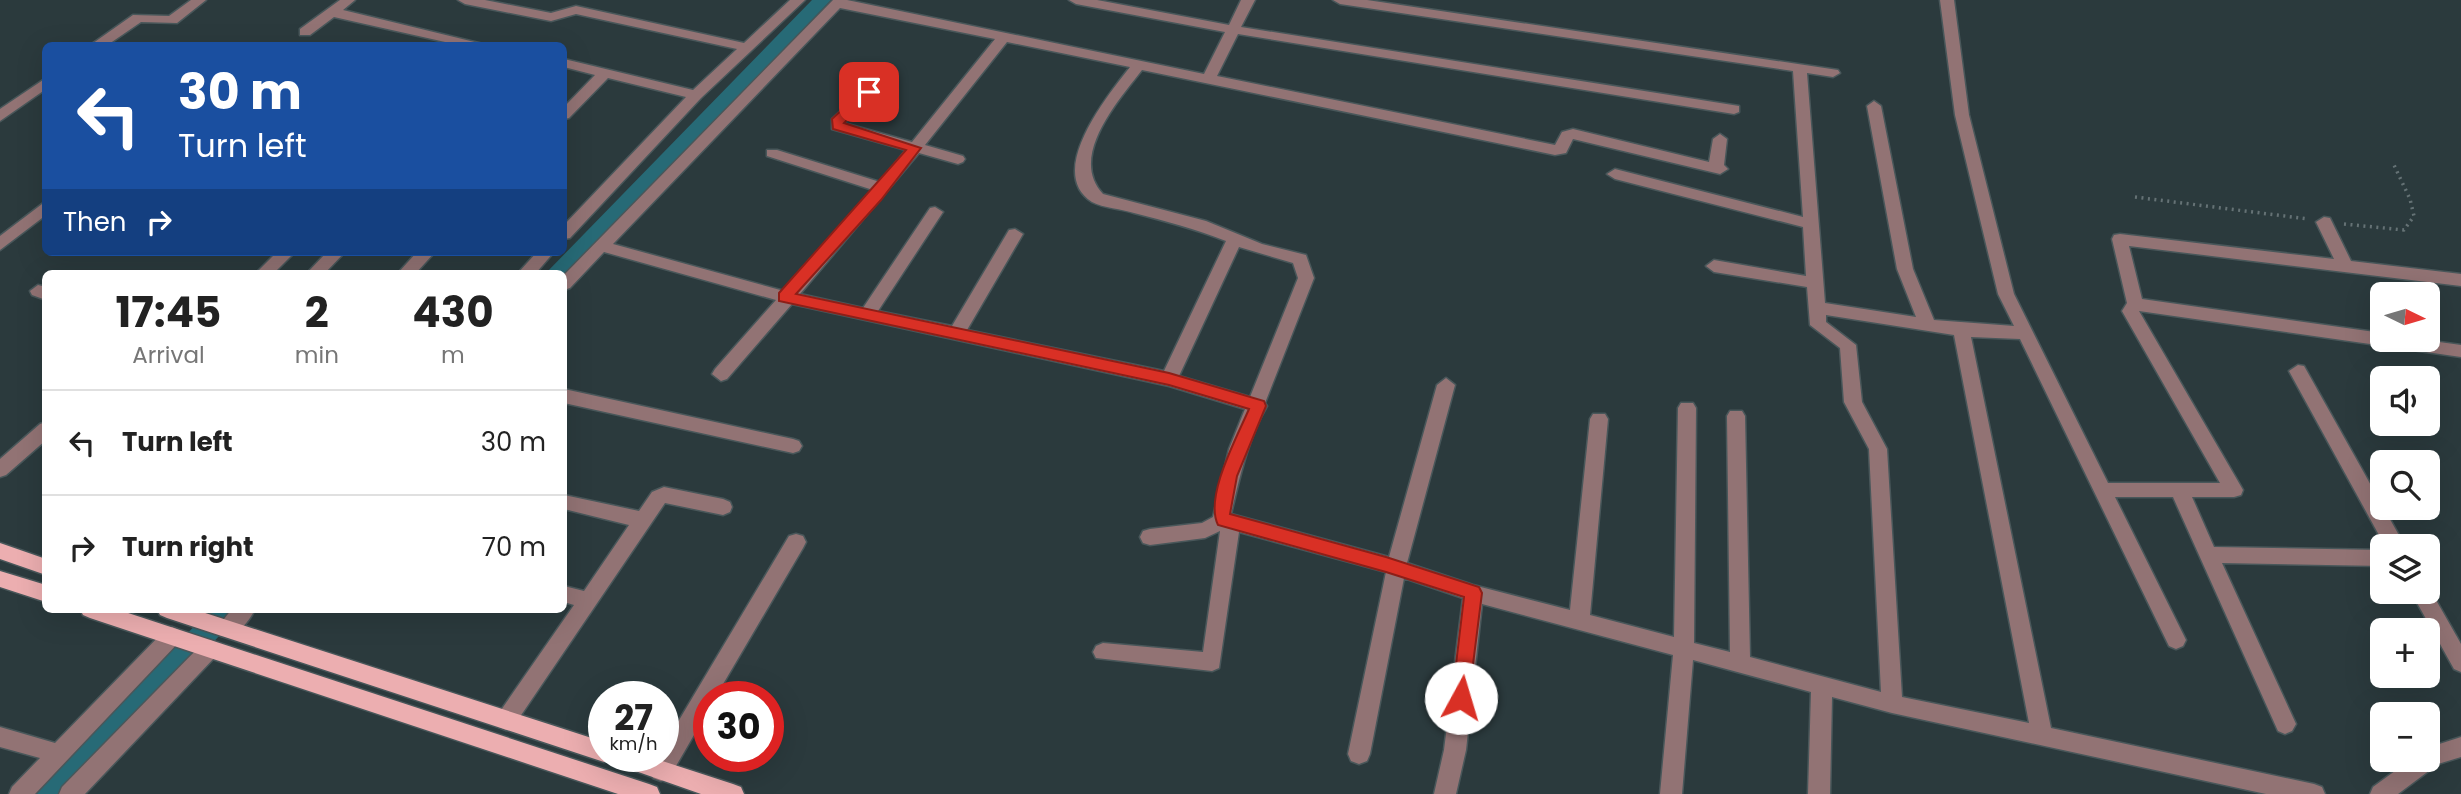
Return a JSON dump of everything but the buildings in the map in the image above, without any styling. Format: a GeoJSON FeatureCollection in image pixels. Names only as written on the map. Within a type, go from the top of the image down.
{"type":"FeatureCollection","features":[{"type":"Feature","properties":{"kind":"main road"},"geometry":{"type":"LineString","coordinates":[[0,551],[42,566]]}},
{"type":"Feature","properties":{"kind":"main road"},"geometry":{"type":"LineString","coordinates":[[0,579],[42,593]]}},
{"type":"Feature","properties":{"kind":"main road"},"geometry":{"type":"LineString","coordinates":[[102,613],[649,794]]}},
{"type":"Feature","properties":{"kind":"main road"},"geometry":{"type":"LineString","coordinates":[[196,615],[226,629],[588,747]]}},
{"type":"Feature","properties":{"kind":"main road"},"geometry":{"type":"LineString","coordinates":[[664,772],[733,794]]}},
{"type":"Feature","properties":{"kind":"street"},"geometry":{"type":"LineString","coordinates":[[102,42],[138,18],[172,20],[199,0]]}},
{"type":"Feature","properties":{"kind":"street"},"geometry":{"type":"LineString","coordinates":[[305,32],[348,0]]}},
{"type":"Feature","properties":{"kind":"street"},"geometry":{"type":"LineString","coordinates":[[465,0],[551,17],[576,9],[746,47]]}},
{"type":"Feature","properties":{"kind":"street"},"geometry":{"type":"LineString","coordinates":[[567,231],[696,96],[798,0]]}},
{"type":"Feature","properties":{"kind":"street"},"geometry":{"type":"LineString","coordinates":[[1076,0],[1234,30],[1734,109]]}},
{"type":"Feature","properties":{"kind":"street"},"geometry":{"type":"LineString","coordinates":[[1208,80],[1248,0]]}},
{"type":"Feature","properties":{"kind":"street"},"geometry":{"type":"LineString","coordinates":[[1340,0],[1833,73]]}},
{"type":"Feature","properties":{"kind":"street"},"geometry":{"type":"LineString","coordinates":[[1947,0],[1962,116],[2006,294],[2176,640]]}},
{"type":"Feature","properties":{"kind":"street"},"geometry":{"type":"LineString","coordinates":[[567,281],[838,2],[1002,39],[1555,150],[1561,150],[1567,135],[1573,134],[1718,168],[1720,139]]}},
{"type":"Feature","properties":{"kind":"street"},"geometry":{"type":"LineString","coordinates":[[332,12],[466,42]]}},
{"type":"Feature","properties":{"kind":"street"},"geometry":{"type":"LineString","coordinates":[[721,374],[882,188],[1002,39]]}},
{"type":"Feature","properties":{"kind":"street"},"geometry":{"type":"LineString","coordinates":[[567,64],[696,96]]}},
{"type":"Feature","properties":{"kind":"street"},"geometry":{"type":"LineString","coordinates":[[1138,66],[1091,131],[1082,179],[1088,192],[1098,198],[1200,225],[1300,260],[1306,278],[1229,476],[1221,515],[1227,521],[1396,568],[1473,593],[1892,704],[2314,794]]}},
{"type":"Feature","properties":{"kind":"street"},"geometry":{"type":"LineString","coordinates":[[1800,68],[1818,325],[1848,345],[1853,402],[1878,449],[1892,704]]}},
{"type":"Feature","properties":{"kind":"street"},"geometry":{"type":"LineString","coordinates":[[567,112],[606,73]]}},
{"type":"Feature","properties":{"kind":"street"},"geometry":{"type":"LineString","coordinates":[[1,114],[42,85]]}},
{"type":"Feature","properties":{"kind":"street"},"geometry":{"type":"LineString","coordinates":[[869,92],[837,122],[837,126],[958,159]]}},
{"type":"Feature","properties":{"kind":"street"},"geometry":{"type":"LineString","coordinates":[[1874,106],[1905,269],[1928,325]]}},
{"type":"Feature","properties":{"kind":"street"},"geometry":{"type":"LineString","coordinates":[[772,153],[882,188]]}},
{"type":"Feature","properties":{"kind":"street"},"geometry":{"type":"LineString","coordinates":[[1615,174],[1811,224]]}},
{"type":"Feature","properties":{"kind":"street"},"geometry":{"type":"LineString","coordinates":[[0,244],[42,209]]}},
{"type":"Feature","properties":{"kind":"street"},"geometry":{"type":"LineString","coordinates":[[867,314],[935,212]]}},
{"type":"Feature","properties":{"kind":"street"},"geometry":{"type":"LineString","coordinates":[[2324,222],[2346,265]]}},
{"type":"Feature","properties":{"kind":"street"},"geometry":{"type":"LineString","coordinates":[[956,334],[1015,234]]}},
{"type":"Feature","properties":{"kind":"street"},"geometry":{"type":"LineString","coordinates":[[1169,379],[1235,239]]}},
{"type":"Feature","properties":{"kind":"street"},"geometry":{"type":"LineString","coordinates":[[2100,490],[2234,490],[2130,311],[2135,304],[2120,239],[2461,281]]}},
{"type":"Feature","properties":{"kind":"street"},"geometry":{"type":"LineString","coordinates":[[601,246],[785,297],[1169,379],[1258,406]]}},
{"type":"Feature","properties":{"kind":"street"},"geometry":{"type":"LineString","coordinates":[[267,270],[283,256]]}},
{"type":"Feature","properties":{"kind":"street"},"geometry":{"type":"LineString","coordinates":[[317,270],[333,256]]}},
{"type":"Feature","properties":{"kind":"street"},"geometry":{"type":"LineString","coordinates":[[409,270],[423,256]]}},
{"type":"Feature","properties":{"kind":"street"},"geometry":{"type":"LineString","coordinates":[[529,270],[542,256]]}},
{"type":"Feature","properties":{"kind":"street"},"geometry":{"type":"LineString","coordinates":[[1714,266],[1815,283]]}},
{"type":"Feature","properties":{"kind":"street"},"geometry":{"type":"LineString","coordinates":[[2135,304],[2461,351]]}},
{"type":"Feature","properties":{"kind":"street"},"geometry":{"type":"LineString","coordinates":[[1816,309],[1961,330],[2024,333]]}},
{"type":"Feature","properties":{"kind":"street"},"geometry":{"type":"LineString","coordinates":[[1961,330],[2042,736]]}},
{"type":"Feature","properties":{"kind":"street"},"geometry":{"type":"LineString","coordinates":[[2298,371],[2389,534]]}},
{"type":"Feature","properties":{"kind":"street"},"geometry":{"type":"LineString","coordinates":[[1359,754],[1396,568],[1446,385]]}},
{"type":"Feature","properties":{"kind":"street"},"geometry":{"type":"LineString","coordinates":[[567,397],[793,446]]}},
{"type":"Feature","properties":{"kind":"street"},"geometry":{"type":"LineString","coordinates":[[1671,794],[1684,649],[1687,408]]}},
{"type":"Feature","properties":{"kind":"street"},"geometry":{"type":"LineString","coordinates":[[1736,416],[1740,664]]}},
{"type":"Feature","properties":{"kind":"street"},"geometry":{"type":"LineString","coordinates":[[1579,621],[1599,419]]}},
{"type":"Feature","properties":{"kind":"street"},"geometry":{"type":"LineString","coordinates":[[0,470],[42,433]]}},
{"type":"Feature","properties":{"kind":"street"},"geometry":{"type":"LineString","coordinates":[[2179,490],[2286,724]]}},
{"type":"Feature","properties":{"kind":"street"},"geometry":{"type":"LineString","coordinates":[[506,720],[642,520],[664,495],[723,507]]}},
{"type":"Feature","properties":{"kind":"street"},"geometry":{"type":"LineString","coordinates":[[567,503],[642,520]]}},
{"type":"Feature","properties":{"kind":"street"},"geometry":{"type":"LineString","coordinates":[[1150,537],[1205,530],[1227,521]]}},
{"type":"Feature","properties":{"kind":"street"},"geometry":{"type":"LineString","coordinates":[[1103,652],[1212,662],[1227,521]]}},
{"type":"Feature","properties":{"kind":"street"},"geometry":{"type":"LineString","coordinates":[[679,740],[796,542]]}},
{"type":"Feature","properties":{"kind":"street"},"geometry":{"type":"LineString","coordinates":[[2208,555],[2370,558]]}},
{"type":"Feature","properties":{"kind":"street"},"geometry":{"type":"LineString","coordinates":[[1445,794],[1455,750],[1473,593]]}},
{"type":"Feature","properties":{"kind":"street"},"geometry":{"type":"LineString","coordinates":[[567,595],[587,600]]}},
{"type":"Feature","properties":{"kind":"street"},"geometry":{"type":"LineString","coordinates":[[2428,604],[2461,663]]}},
{"type":"Feature","properties":{"kind":"street"},"geometry":{"type":"LineString","coordinates":[[226,629],[241,613]]}},
{"type":"Feature","properties":{"kind":"street"},"geometry":{"type":"LineString","coordinates":[[20,794],[177,638]]}},
{"type":"Feature","properties":{"kind":"street"},"geometry":{"type":"LineString","coordinates":[[70,794],[210,649]]}},
{"type":"Feature","properties":{"kind":"street"},"geometry":{"type":"LineString","coordinates":[[1819,794],[1822,685]]}},
{"type":"Feature","properties":{"kind":"street"},"geometry":{"type":"LineString","coordinates":[[0,737],[59,754]]}},
{"type":"Feature","properties":{"kind":"street"},"geometry":{"type":"LineString","coordinates":[[2395,790],[2432,756],[2461,747]]}},
{"type":"Feature","properties":{"kind":"path"},"geometry":{"type":"LineString","coordinates":[[2136,197],[2404,230],[2414,216],[2410,199],[2394,165]]}},
{"type":"Feature","properties":{"kind":"waterway"},"geometry":{"type":"LineString","coordinates":[[560,270],[822,0]]}},
{"type":"Feature","properties":{"kind":"waterway"},"geometry":{"type":"LineString","coordinates":[[51,794],[224,613]]}},
{"type":"Feature","properties":{"kind":"route"},"geometry":{"type":"LineString","coordinates":[[869,92],[837,122],[837,126],[915,148],[876,197],[785,297],[1169,379],[1258,406],[1229,476],[1221,515],[1224,520],[1386,564],[1473,593],[1461,698]]}}]}
